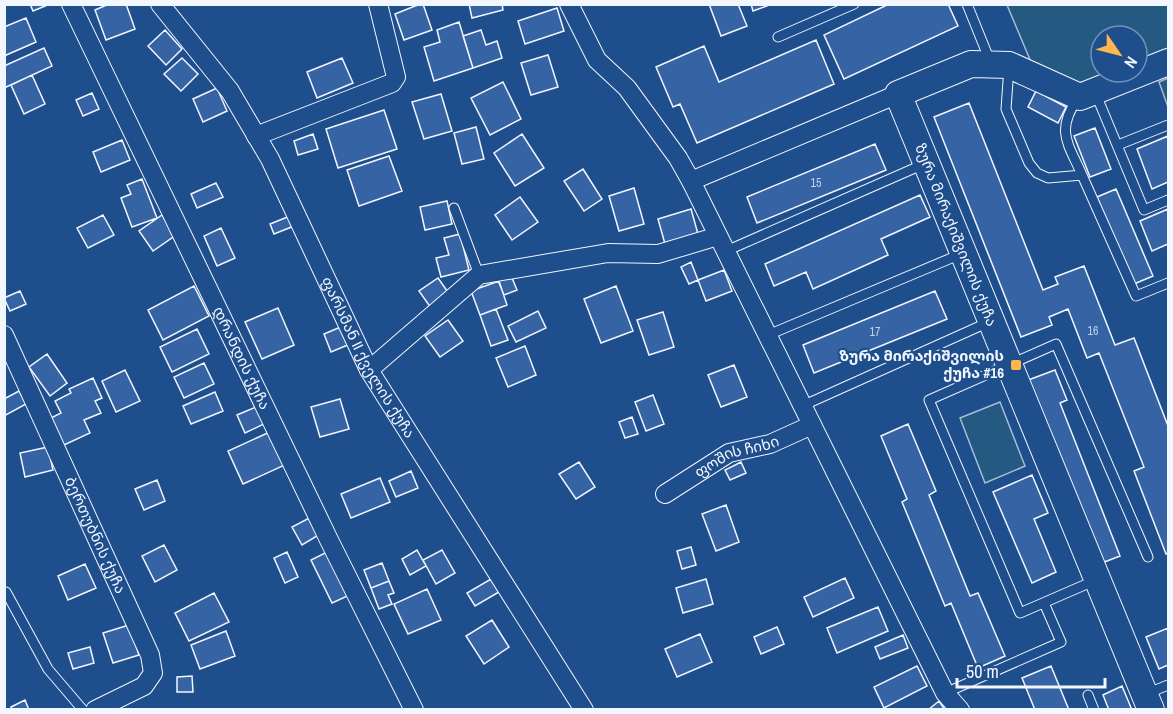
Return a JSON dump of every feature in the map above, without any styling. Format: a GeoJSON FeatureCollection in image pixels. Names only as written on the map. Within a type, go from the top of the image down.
{"type":"FeatureCollection","features":[{"type":"Feature","properties":{"kind":"street","name":"დრანდის ქუჩა"},"geometry":{"type":"LineString","coordinates":[[71,4],[328,540],[414,710]]}},
{"type":"Feature","properties":{"kind":"street","name":"ფარსმან II ქველის ქუჩა"},"geometry":{"type":"LineString","coordinates":[[160,4],[230,91],[270,159],[369,370],[584,710]]}},
{"type":"Feature","properties":{"kind":"street"},"geometry":{"type":"LineString","coordinates":[[256,136],[392,83],[396,76],[378,4]]}},
{"type":"Feature","properties":{"kind":"street"},"geometry":{"type":"LineString","coordinates":[[569,4],[597,60],[627,88],[678,158],[691,181],[945,693],[960,710]]}},
{"type":"Feature","properties":{"kind":"street"},"geometry":{"type":"LineString","coordinates":[[691,181],[971,64],[1000,64],[1087,94],[1168,62]]}},
{"type":"Feature","properties":{"kind":"street","name":"ზურა მირაქიშვილის ქუჩა"},"geometry":{"type":"LineString","coordinates":[[898,94],[1148,702]]}},
{"type":"Feature","properties":{"kind":"street"},"geometry":{"type":"LineString","coordinates":[[369,370],[479,275],[608,253],[658,254],[722,243]]}},
{"type":"Feature","properties":{"kind":"street","name":"ბერთუბნის ქუჩა"},"geometry":{"type":"LineString","coordinates":[[4,335],[150,656],[153,673],[144,686],[95,710]]}},
{"type":"Feature","properties":{"kind":"street","name":"ფოშის ჩიხი"},"geometry":{"type":"LineString","coordinates":[[665,494],[729,453],[770,444],[812,425]]}},
{"type":"Feature","properties":{"kind":"lane"},"geometry":{"type":"LineString","coordinates":[[778,37],[854,4]]}},
{"type":"Feature","properties":{"kind":"lane"},"geometry":{"type":"LineString","coordinates":[[967,4],[1000,64],[1006,109],[1029,163],[1037,173],[1048,178],[1082,175]]}},
{"type":"Feature","properties":{"kind":"lane"},"geometry":{"type":"LineString","coordinates":[[1168,200],[1144,210],[1118,146],[1087,94],[1070,111],[1065,125],[1067,140],[1082,175],[1136,296],[1168,283]]}},
{"type":"Feature","properties":{"kind":"lane"},"geometry":{"type":"LineString","coordinates":[[1118,146],[1168,125]]}},
{"type":"Feature","properties":{"kind":"lane"},"geometry":{"type":"LineString","coordinates":[[722,243],[926,163]]}},
{"type":"Feature","properties":{"kind":"lane"},"geometry":{"type":"LineString","coordinates":[[454,208],[479,275]]}},
{"type":"Feature","properties":{"kind":"lane"},"geometry":{"type":"LineString","coordinates":[[768,335],[963,253]]}},
{"type":"Feature","properties":{"kind":"lane"},"geometry":{"type":"LineString","coordinates":[[802,406],[992,321]]}},
{"type":"Feature","properties":{"kind":"lane"},"geometry":{"type":"LineString","coordinates":[[1098,579],[1020,613],[929,400],[1056,344],[1148,557]]}},
{"type":"Feature","properties":{"kind":"lane"},"geometry":{"type":"LineString","coordinates":[[6,592],[48,669],[82,710]]}},
{"type":"Feature","properties":{"kind":"lane"},"geometry":{"type":"LineString","coordinates":[[945,693],[1061,642],[1044,603]]}},
{"type":"Feature","properties":{"kind":"lane"},"geometry":{"type":"LineString","coordinates":[[1148,702],[1168,685]]}},
{"type":"Feature","properties":{"kind":"lane"},"geometry":{"type":"LineString","coordinates":[[1088,695],[1094,710]]}},
{"type":"Feature","properties":{"kind":"shaded area"},"geometry":{"type":"Polygon","coordinates":[[[1007,5],[1168,5],[1168,48],[1149,56],[1149,24],[1089,24],[1089,80],[1071,88],[1031,62],[1007,5]]]}},
{"type":"Feature","properties":{"kind":"shaded area"},"geometry":{"type":"Polygon","coordinates":[[[1168,78],[1168,107],[1159,82],[1168,78]]]}},
{"type":"Feature","properties":{"kind":"shaded area"},"geometry":{"type":"Polygon","coordinates":[[[1000,402],[1025,466],[985,483],[960,418],[1000,402]]]}},
{"type":"Feature","properties":{"kind":"building"},"geometry":{"type":"Polygon","coordinates":[[[30,4],[50,4],[33,11],[30,4]]]}},
{"type":"Feature","properties":{"kind":"building"},"geometry":{"type":"Polygon","coordinates":[[[109,4],[126,4],[135,29],[106,40],[95,10],[109,4]]]}},
{"type":"Feature","properties":{"kind":"building"},"geometry":{"type":"Polygon","coordinates":[[[423,4],[432,30],[404,40],[395,14],[423,4]]]}},
{"type":"Feature","properties":{"kind":"building"},"geometry":{"type":"Polygon","coordinates":[[[469,4],[502,4],[503,10],[472,18],[469,4]]]}},
{"type":"Feature","properties":{"kind":"building"},"geometry":{"type":"Polygon","coordinates":[[[709,4],[738,4],[747,26],[721,36],[709,4]]]}},
{"type":"Feature","properties":{"kind":"building"},"geometry":{"type":"Polygon","coordinates":[[[751,4],[772,4],[753,11],[751,4]]]}},
{"type":"Feature","properties":{"kind":"building"},"geometry":{"type":"Polygon","coordinates":[[[889,4],[948,4],[958,26],[844,79],[824,35],[889,4]]]}},
{"type":"Feature","properties":{"kind":"building"},"geometry":{"type":"Polygon","coordinates":[[[557,8],[564,31],[525,44],[518,21],[557,8]]]}},
{"type":"Feature","properties":{"kind":"building"},"geometry":{"type":"Polygon","coordinates":[[[26,18],[36,42],[4,56],[4,27],[26,18]]]}},
{"type":"Feature","properties":{"kind":"building"},"geometry":{"type":"Polygon","coordinates":[[[459,22],[473,68],[434,81],[424,47],[440,42],[437,30],[459,22]]]}},
{"type":"Feature","properties":{"kind":"building"},"geometry":{"type":"Polygon","coordinates":[[[165,30],[182,49],[166,65],[148,46],[165,30]]]}},
{"type":"Feature","properties":{"kind":"building"},"geometry":{"type":"Polygon","coordinates":[[[481,30],[486,45],[497,41],[502,58],[473,68],[463,36],[481,30]]]}},
{"type":"Feature","properties":{"kind":"building"},"geometry":{"type":"Polygon","coordinates":[[[816,40],[834,84],[697,143],[680,104],[673,107],[656,67],[704,46],[719,82],[816,40]]]}},
{"type":"Feature","properties":{"kind":"building"},"geometry":{"type":"Polygon","coordinates":[[[44,48],[52,66],[4,88],[4,66],[44,48]]]}},
{"type":"Feature","properties":{"kind":"building"},"geometry":{"type":"Polygon","coordinates":[[[548,55],[558,87],[531,95],[521,63],[548,55]]]}},
{"type":"Feature","properties":{"kind":"building"},"geometry":{"type":"Polygon","coordinates":[[[182,58],[198,74],[181,91],[164,74],[182,58]]]}},
{"type":"Feature","properties":{"kind":"building"},"geometry":{"type":"Polygon","coordinates":[[[342,58],[353,83],[317,98],[307,72],[342,58]]]}},
{"type":"Feature","properties":{"kind":"building"},"geometry":{"type":"Polygon","coordinates":[[[32,75],[45,104],[24,114],[11,85],[32,75]]]}},
{"type":"Feature","properties":{"kind":"building"},"geometry":{"type":"Polygon","coordinates":[[[503,82],[521,119],[490,135],[471,98],[503,82]]]}},
{"type":"Feature","properties":{"kind":"building"},"geometry":{"type":"Polygon","coordinates":[[[217,88],[227,111],[203,122],[193,99],[217,88]]]}},
{"type":"Feature","properties":{"kind":"building"},"geometry":{"type":"Polygon","coordinates":[[[1036,91],[1066,107],[1058,123],[1028,107],[1036,91]]]}},
{"type":"Feature","properties":{"kind":"building"},"geometry":{"type":"Polygon","coordinates":[[[92,93],[99,109],[83,116],[76,100],[92,93]]]}},
{"type":"Feature","properties":{"kind":"building"},"geometry":{"type":"Polygon","coordinates":[[[441,94],[452,131],[424,139],[412,102],[441,94]]]}},
{"type":"Feature","properties":{"kind":"building"},"geometry":{"type":"Polygon","coordinates":[[[969,103],[1043,290],[1058,284],[1055,277],[1084,266],[1115,345],[1134,338],[1168,426],[1168,553],[1166,554],[1134,471],[1144,467],[1099,353],[1087,358],[1068,309],[1049,317],[1052,325],[1021,337],[934,117],[969,103]]]}},
{"type":"Feature","properties":{"kind":"building"},"geometry":{"type":"Polygon","coordinates":[[[384,110],[397,149],[338,168],[326,129],[384,110]]]}},
{"type":"Feature","properties":{"kind":"building"},"geometry":{"type":"Polygon","coordinates":[[[476,127],[484,159],[462,164],[454,133],[476,127]]]}},
{"type":"Feature","properties":{"kind":"building"},"geometry":{"type":"Polygon","coordinates":[[[1095,128],[1111,169],[1090,177],[1074,136],[1095,128]]]}},
{"type":"Feature","properties":{"kind":"building"},"geometry":{"type":"Polygon","coordinates":[[[313,134],[318,149],[298,155],[294,141],[313,134]]]}},
{"type":"Feature","properties":{"kind":"building"},"geometry":{"type":"Polygon","coordinates":[[[522,134],[544,168],[515,186],[494,153],[522,134]]]}},
{"type":"Feature","properties":{"kind":"building"},"geometry":{"type":"Polygon","coordinates":[[[1168,136],[1168,182],[1152,189],[1137,149],[1168,136]]]}},
{"type":"Feature","properties":{"kind":"building"},"geometry":{"type":"Polygon","coordinates":[[[122,140],[130,160],[101,172],[93,152],[122,140]]]}},
{"type":"Feature","properties":{"kind":"building"},"geometry":{"type":"Polygon","coordinates":[[[875,144],[886,170],[757,223],[747,197],[875,144]]]}},
{"type":"Feature","properties":{"kind":"building"},"geometry":{"type":"Polygon","coordinates":[[[389,156],[402,191],[359,206],[347,170],[389,156]]]}},
{"type":"Feature","properties":{"kind":"building"},"geometry":{"type":"Polygon","coordinates":[[[583,169],[602,199],[584,211],[564,181],[583,169]]]}},
{"type":"Feature","properties":{"kind":"building"},"geometry":{"type":"Polygon","coordinates":[[[142,179],[157,218],[132,227],[121,198],[131,194],[127,185],[142,179]]]}},
{"type":"Feature","properties":{"kind":"building"},"geometry":{"type":"Polygon","coordinates":[[[216,183],[223,197],[197,208],[191,194],[216,183]]]}},
{"type":"Feature","properties":{"kind":"building"},"geometry":{"type":"Polygon","coordinates":[[[634,188],[644,224],[619,231],[609,196],[634,188]]]}},
{"type":"Feature","properties":{"kind":"building"},"geometry":{"type":"Polygon","coordinates":[[[1116,189],[1153,276],[1134,284],[1097,197],[1116,189]]]}},
{"type":"Feature","properties":{"kind":"building"},"geometry":{"type":"Polygon","coordinates":[[[920,195],[930,217],[881,239],[888,255],[813,289],[806,272],[774,286],[765,264],[920,195]]]}},
{"type":"Feature","properties":{"kind":"building"},"geometry":{"type":"Polygon","coordinates":[[[520,197],[538,222],[512,240],[495,215],[520,197]]]}},
{"type":"Feature","properties":{"kind":"building"},"geometry":{"type":"Polygon","coordinates":[[[447,201],[452,224],[425,230],[420,207],[447,201]]]}},
{"type":"Feature","properties":{"kind":"building"},"geometry":{"type":"Polygon","coordinates":[[[691,209],[698,234],[665,244],[658,219],[691,209]]]}},
{"type":"Feature","properties":{"kind":"building"},"geometry":{"type":"Polygon","coordinates":[[[1168,209],[1168,244],[1152,251],[1140,221],[1168,209]]]}},
{"type":"Feature","properties":{"kind":"building"},"geometry":{"type":"Polygon","coordinates":[[[103,215],[114,235],[88,248],[77,228],[103,215]]]}},
{"type":"Feature","properties":{"kind":"building"},"geometry":{"type":"Polygon","coordinates":[[[162,215],[176,235],[153,251],[139,231],[162,215]]]}},
{"type":"Feature","properties":{"kind":"building"},"geometry":{"type":"Polygon","coordinates":[[[290,216],[294,226],[274,234],[270,224],[290,216]]]}},
{"type":"Feature","properties":{"kind":"building"},"geometry":{"type":"Polygon","coordinates":[[[221,228],[235,258],[217,266],[204,236],[221,228]]]}},
{"type":"Feature","properties":{"kind":"building"},"geometry":{"type":"Polygon","coordinates":[[[460,234],[469,270],[441,277],[436,258],[449,255],[444,238],[460,234]]]}},
{"type":"Feature","properties":{"kind":"building"},"geometry":{"type":"Polygon","coordinates":[[[691,262],[698,280],[689,284],[681,267],[691,262]]]}},
{"type":"Feature","properties":{"kind":"building"},"geometry":{"type":"Polygon","coordinates":[[[724,270],[732,291],[706,301],[698,280],[724,270]]]}},
{"type":"Feature","properties":{"kind":"building"},"geometry":{"type":"Polygon","coordinates":[[[510,273],[517,290],[504,295],[497,278],[510,273]]]}},
{"type":"Feature","properties":{"kind":"building"},"geometry":{"type":"Polygon","coordinates":[[[438,278],[450,295],[431,308],[419,291],[438,278]]]}},
{"type":"Feature","properties":{"kind":"building"},"geometry":{"type":"Polygon","coordinates":[[[499,281],[507,305],[480,315],[471,291],[499,281]]]}},
{"type":"Feature","properties":{"kind":"building"},"geometry":{"type":"Polygon","coordinates":[[[194,286],[209,316],[163,340],[148,310],[194,286]]]}},
{"type":"Feature","properties":{"kind":"building"},"geometry":{"type":"Polygon","coordinates":[[[616,286],[633,331],[601,343],[584,299],[616,286]]]}},
{"type":"Feature","properties":{"kind":"building"},"geometry":{"type":"Polygon","coordinates":[[[20,291],[26,304],[10,311],[4,298],[20,291]]]}},
{"type":"Feature","properties":{"kind":"building"},"geometry":{"type":"Polygon","coordinates":[[[935,291],[947,319],[814,373],[803,345],[935,291]]]}},
{"type":"Feature","properties":{"kind":"building"},"geometry":{"type":"Polygon","coordinates":[[[278,308],[294,345],[262,359],[245,322],[278,308]]]}},
{"type":"Feature","properties":{"kind":"building"},"geometry":{"type":"Polygon","coordinates":[[[496,309],[508,340],[491,346],[480,315],[496,309]]]}},
{"type":"Feature","properties":{"kind":"building"},"geometry":{"type":"Polygon","coordinates":[[[538,311],[546,328],[516,342],[508,326],[538,311]]]}},
{"type":"Feature","properties":{"kind":"building"},"geometry":{"type":"Polygon","coordinates":[[[663,312],[674,347],[649,355],[637,320],[663,312]]]}},
{"type":"Feature","properties":{"kind":"building"},"geometry":{"type":"Polygon","coordinates":[[[448,320],[463,341],[440,357],[425,336],[448,320]]]}},
{"type":"Feature","properties":{"kind":"building"},"geometry":{"type":"Polygon","coordinates":[[[343,326],[350,344],[331,352],[324,334],[343,326]]]}},
{"type":"Feature","properties":{"kind":"building"},"geometry":{"type":"Polygon","coordinates":[[[197,329],[209,354],[172,372],[160,347],[197,329]]]}},
{"type":"Feature","properties":{"kind":"building"},"geometry":{"type":"Polygon","coordinates":[[[525,346],[536,375],[508,387],[496,358],[525,346]]]}},
{"type":"Feature","properties":{"kind":"building"},"geometry":{"type":"Polygon","coordinates":[[[47,354],[67,383],[50,396],[29,367],[47,354]]]}},
{"type":"Feature","properties":{"kind":"building"},"geometry":{"type":"Polygon","coordinates":[[[204,363],[214,384],[184,398],[174,377],[204,363]]]}},
{"type":"Feature","properties":{"kind":"building"},"geometry":{"type":"Polygon","coordinates":[[[734,365],[747,397],[721,407],[708,375],[734,365]]]}},
{"type":"Feature","properties":{"kind":"building"},"geometry":{"type":"Polygon","coordinates":[[[125,370],[140,401],[116,412],[102,381],[125,370]]]}},
{"type":"Feature","properties":{"kind":"building"},"geometry":{"type":"Polygon","coordinates":[[[1055,370],[1067,400],[1060,403],[1120,556],[1094,566],[1023,382],[1055,370]]]}},
{"type":"Feature","properties":{"kind":"building"},"geometry":{"type":"Polygon","coordinates":[[[93,378],[102,398],[95,401],[101,413],[84,420],[90,433],[64,445],[51,418],[61,413],[55,401],[71,393],[69,389],[93,378]]]}},
{"type":"Feature","properties":{"kind":"building"},"geometry":{"type":"Polygon","coordinates":[[[19,391],[26,404],[4,416],[4,399],[19,391]]]}},
{"type":"Feature","properties":{"kind":"building"},"geometry":{"type":"Polygon","coordinates":[[[215,392],[223,411],[191,424],[183,406],[215,392]]]}},
{"type":"Feature","properties":{"kind":"building"},"geometry":{"type":"Polygon","coordinates":[[[653,395],[664,424],[646,431],[635,402],[653,395]]]}},
{"type":"Feature","properties":{"kind":"building"},"geometry":{"type":"Polygon","coordinates":[[[340,399],[349,429],[320,437],[311,407],[340,399]]]}},
{"type":"Feature","properties":{"kind":"building"},"geometry":{"type":"Polygon","coordinates":[[[256,407],[264,424],[245,433],[237,415],[256,407]]]}},
{"type":"Feature","properties":{"kind":"building"},"geometry":{"type":"Polygon","coordinates":[[[632,417],[638,434],[625,438],[619,422],[632,417]]]}},
{"type":"Feature","properties":{"kind":"building"},"geometry":{"type":"Polygon","coordinates":[[[908,424],[936,491],[929,495],[970,596],[978,593],[1005,656],[978,668],[951,603],[945,606],[902,502],[907,499],[881,436],[908,424]]]}},
{"type":"Feature","properties":{"kind":"building"},"geometry":{"type":"Polygon","coordinates":[[[272,431],[287,464],[243,484],[228,451],[272,431]]]}},
{"type":"Feature","properties":{"kind":"building"},"geometry":{"type":"Polygon","coordinates":[[[48,447],[53,470],[25,477],[20,453],[48,447]]]}},
{"type":"Feature","properties":{"kind":"building"},"geometry":{"type":"Polygon","coordinates":[[[579,462],[595,487],[576,499],[559,474],[579,462]]]}},
{"type":"Feature","properties":{"kind":"building"},"geometry":{"type":"Polygon","coordinates":[[[741,462],[746,473],[730,480],[725,470],[741,462]]]}},
{"type":"Feature","properties":{"kind":"building"},"geometry":{"type":"Polygon","coordinates":[[[411,471],[418,488],[396,497],[389,481],[411,471]]]}},
{"type":"Feature","properties":{"kind":"building"},"geometry":{"type":"Polygon","coordinates":[[[1032,475],[1048,513],[1034,519],[1056,572],[1032,583],[993,492],[1032,475]]]}},
{"type":"Feature","properties":{"kind":"building"},"geometry":{"type":"Polygon","coordinates":[[[380,478],[390,502],[351,518],[341,494],[380,478]]]}},
{"type":"Feature","properties":{"kind":"building"},"geometry":{"type":"Polygon","coordinates":[[[157,480],[165,501],[144,510],[135,489],[157,480]]]}},
{"type":"Feature","properties":{"kind":"building"},"geometry":{"type":"Polygon","coordinates":[[[726,505],[739,542],[716,551],[702,514],[726,505]]]}},
{"type":"Feature","properties":{"kind":"building"},"geometry":{"type":"Polygon","coordinates":[[[313,516],[322,533],[302,545],[292,527],[313,516]]]}},
{"type":"Feature","properties":{"kind":"building"},"geometry":{"type":"Polygon","coordinates":[[[164,545],[177,570],[155,582],[142,556],[164,545]]]}},
{"type":"Feature","properties":{"kind":"building"},"geometry":{"type":"Polygon","coordinates":[[[691,547],[696,565],[682,569],[677,551],[691,547]]]}},
{"type":"Feature","properties":{"kind":"building"},"geometry":{"type":"Polygon","coordinates":[[[331,550],[352,594],[332,603],[311,560],[331,550]]]}},
{"type":"Feature","properties":{"kind":"building"},"geometry":{"type":"Polygon","coordinates":[[[417,550],[426,566],[410,575],[402,559],[417,550]]]}},
{"type":"Feature","properties":{"kind":"building"},"geometry":{"type":"Polygon","coordinates":[[[442,550],[455,573],[436,584],[423,560],[442,550]]]}},
{"type":"Feature","properties":{"kind":"building"},"geometry":{"type":"Polygon","coordinates":[[[287,552],[298,577],[285,583],[274,558],[287,552]]]}},
{"type":"Feature","properties":{"kind":"building"},"geometry":{"type":"Polygon","coordinates":[[[382,563],[389,581],[371,588],[364,570],[382,563]]]}},
{"type":"Feature","properties":{"kind":"building"},"geometry":{"type":"Polygon","coordinates":[[[85,564],[96,588],[68,600],[58,576],[85,564]]]}},
{"type":"Feature","properties":{"kind":"building"},"geometry":{"type":"Polygon","coordinates":[[[845,578],[854,598],[813,617],[804,597],[845,578]]]}},
{"type":"Feature","properties":{"kind":"building"},"geometry":{"type":"Polygon","coordinates":[[[491,579],[499,592],[475,606],[467,593],[491,579]]]}},
{"type":"Feature","properties":{"kind":"building"},"geometry":{"type":"Polygon","coordinates":[[[706,579],[713,604],[683,613],[676,588],[706,579]]]}},
{"type":"Feature","properties":{"kind":"building"},"geometry":{"type":"Polygon","coordinates":[[[389,581],[394,593],[388,595],[392,604],[379,609],[371,588],[389,581]]]}},
{"type":"Feature","properties":{"kind":"building"},"geometry":{"type":"Polygon","coordinates":[[[427,589],[441,620],[408,634],[394,604],[427,589]]]}},
{"type":"Feature","properties":{"kind":"building"},"geometry":{"type":"Polygon","coordinates":[[[214,593],[229,622],[189,641],[175,613],[214,593]]]}},
{"type":"Feature","properties":{"kind":"building"},"geometry":{"type":"Polygon","coordinates":[[[878,607],[888,631],[837,653],[827,628],[878,607]]]}},
{"type":"Feature","properties":{"kind":"building"},"geometry":{"type":"Polygon","coordinates":[[[492,620],[509,647],[484,664],[466,636],[492,620]]]}},
{"type":"Feature","properties":{"kind":"building"},"geometry":{"type":"Polygon","coordinates":[[[129,625],[139,655],[113,663],[103,633],[129,625]]]}},
{"type":"Feature","properties":{"kind":"building"},"geometry":{"type":"Polygon","coordinates":[[[777,627],[784,644],[761,654],[754,637],[777,627]]]}},
{"type":"Feature","properties":{"kind":"building"},"geometry":{"type":"Polygon","coordinates":[[[1168,628],[1168,665],[1159,669],[1146,637],[1168,628]]]}},
{"type":"Feature","properties":{"kind":"building"},"geometry":{"type":"Polygon","coordinates":[[[226,631],[235,656],[200,669],[191,645],[226,631]]]}},
{"type":"Feature","properties":{"kind":"building"},"geometry":{"type":"Polygon","coordinates":[[[700,634],[712,662],[677,677],[665,649],[700,634]]]}},
{"type":"Feature","properties":{"kind":"building"},"geometry":{"type":"Polygon","coordinates":[[[903,635],[908,648],[880,659],[875,647],[903,635]]]}},
{"type":"Feature","properties":{"kind":"building"},"geometry":{"type":"Polygon","coordinates":[[[90,647],[94,663],[73,669],[68,653],[90,647]]]}},
{"type":"Feature","properties":{"kind":"building"},"geometry":{"type":"Polygon","coordinates":[[[917,666],[927,686],[884,708],[874,687],[917,666]]]}},
{"type":"Feature","properties":{"kind":"building"},"geometry":{"type":"Polygon","coordinates":[[[1051,666],[1069,710],[1035,710],[1022,678],[1051,666]]]}},
{"type":"Feature","properties":{"kind":"building"},"geometry":{"type":"Polygon","coordinates":[[[192,676],[193,692],[177,692],[177,677],[192,676]]]}},
{"type":"Feature","properties":{"kind":"building"},"geometry":{"type":"Polygon","coordinates":[[[1122,686],[1132,710],[1109,710],[1103,695],[1122,686]]]}},
{"type":"Feature","properties":{"kind":"building"},"geometry":{"type":"Polygon","coordinates":[[[25,700],[29,710],[12,710],[11,707],[25,700]]]}},
{"type":"Feature","properties":{"kind":"building"},"geometry":{"type":"Polygon","coordinates":[[[939,701],[945,710],[928,710],[939,701]]]}},
{"type":"Feature","properties":{"kind":"place","name":"ზურა მირაქიშვილის ქუჩა #16"},"geometry":{"type":"Point","coordinates":[1016,365]}}]}
